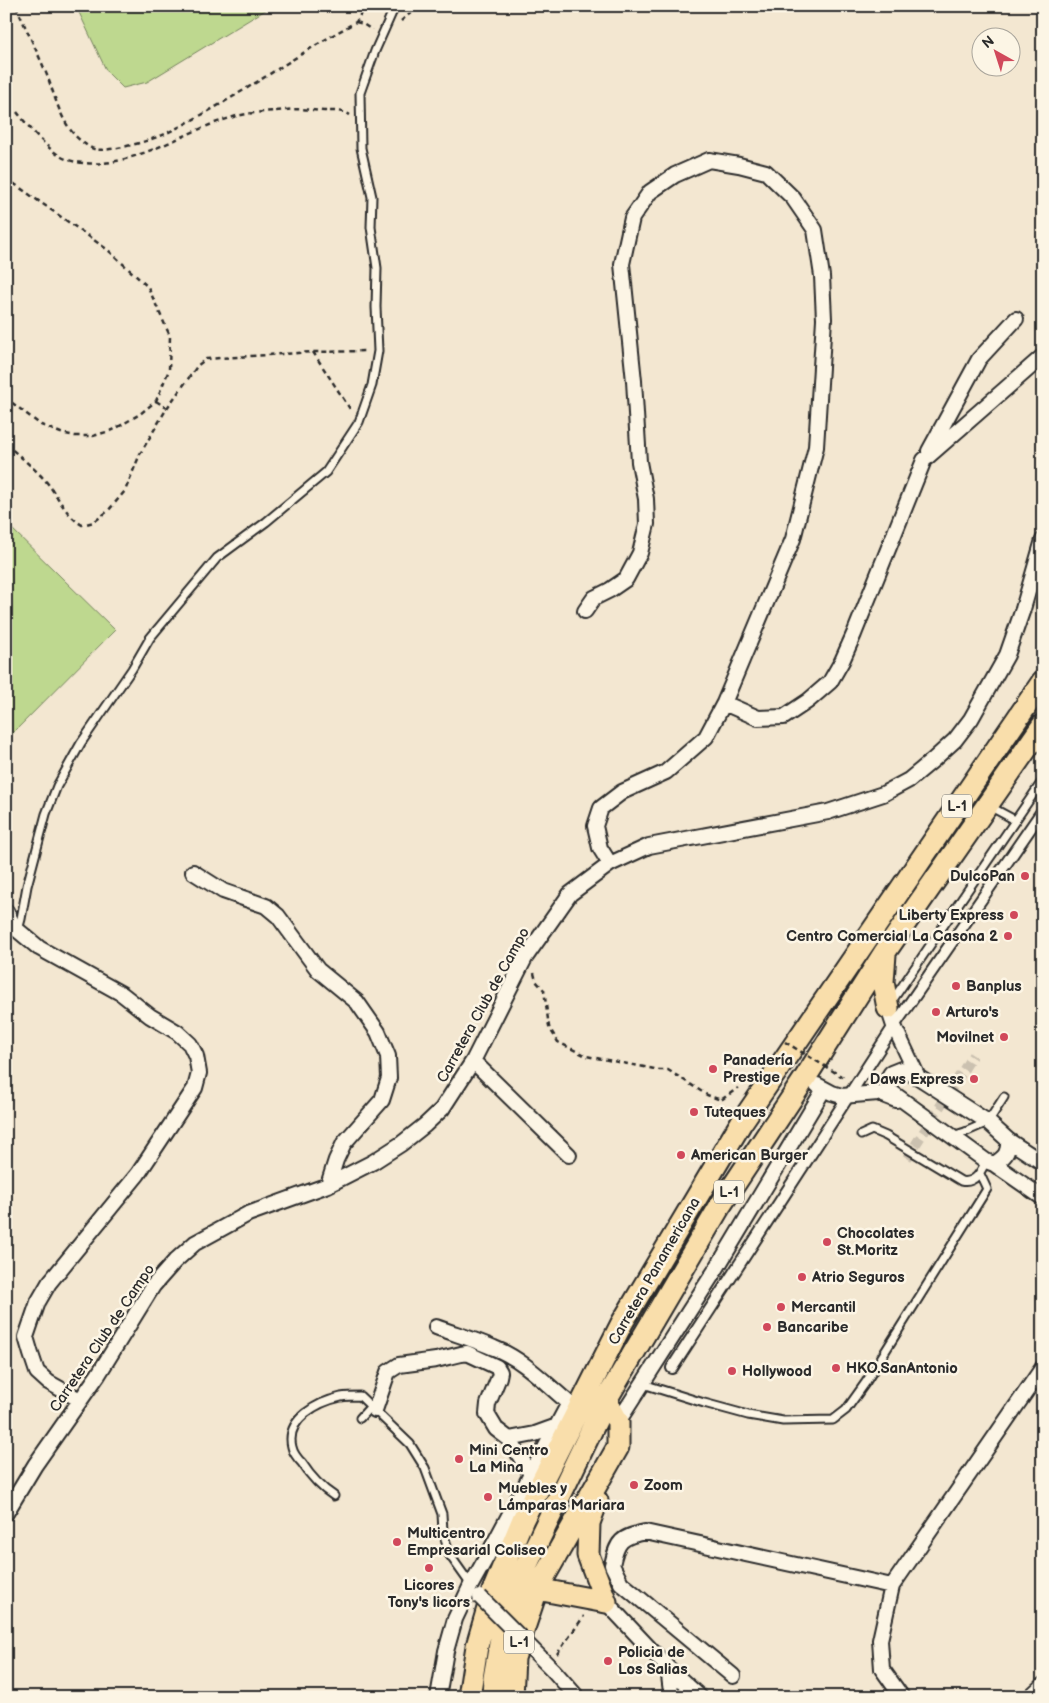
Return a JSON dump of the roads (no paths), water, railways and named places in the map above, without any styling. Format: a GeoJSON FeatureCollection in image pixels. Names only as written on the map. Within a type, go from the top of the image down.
{"type":"FeatureCollection","features":[{"type":"Feature","properties":{"kind":"main road","name":"Carretera Panamericana"},"geometry":{"type":"LineString","coordinates":[[469,1697],[477,1646],[493,1591],[523,1519],[622,1323],[741,1124],[1043,681]]}},
{"type":"Feature","properties":{"kind":"main road","name":"Carretera Panamericana"},"geometry":{"type":"LineString","coordinates":[[493,1697],[494,1678],[501,1638],[516,1587],[606,1400],[720,1206],[805,1078],[885,952],[986,804],[1043,725]]}},
{"type":"Feature","properties":{"kind":"main road"},"geometry":{"type":"LineString","coordinates":[[885,952],[883,982],[891,1017]]}},
{"type":"Feature","properties":{"kind":"main road"},"geometry":{"type":"LineString","coordinates":[[568,1403],[622,1323]]}},
{"type":"Feature","properties":{"kind":"main road","name":"L-1"},"geometry":{"type":"LineString","coordinates":[[512,1697],[514,1658],[537,1589],[618,1447],[618,1422],[606,1400]]}},
{"type":"Feature","properties":{"kind":"main road"},"geometry":{"type":"LineString","coordinates":[[537,1589],[601,1601],[588,1555],[589,1523],[618,1447]]}},
{"type":"Feature","properties":{"kind":"street"},"geometry":{"type":"LineString","coordinates":[[585,611],[594,598],[626,579],[640,553],[647,524],[646,499],[639,462],[634,381],[622,264],[632,218],[650,192],[675,175],[709,160],[766,172],[793,198],[815,230],[822,276],[824,318],[816,447],[793,538],[724,703],[706,737],[666,772],[622,792],[601,808],[595,826],[600,848],[610,864]]}},
{"type":"Feature","properties":{"kind":"street"},"geometry":{"type":"LineString","coordinates":[[724,703],[758,718],[784,717],[808,701],[830,682],[854,634],[924,460],[979,359],[1016,319]]}},
{"type":"Feature","properties":{"kind":"street"},"geometry":{"type":"LineString","coordinates":[[924,460],[1043,356]]}},
{"type":"Feature","properties":{"kind":"street","name":"Carretera Club de Campo"},"geometry":{"type":"LineString","coordinates":[[6,1513],[35,1465],[98,1375],[153,1286],[175,1261],[195,1243],[248,1214],[328,1185],[373,1162],[401,1144],[442,1109],[473,1061],[527,955],[570,894],[610,864],[649,846],[828,812],[883,794],[909,780],[955,740],[990,687],[1007,655],[1023,609],[1043,540]]}},
{"type":"Feature","properties":{"kind":"street"},"geometry":{"type":"LineString","coordinates":[[672,1368],[850,1096],[891,1017],[1043,810]]}},
{"type":"Feature","properties":{"kind":"street"},"geometry":{"type":"LineString","coordinates":[[193,872],[223,891],[266,906],[278,916],[318,970],[357,1002],[378,1032],[388,1056],[389,1078],[382,1100],[344,1143],[328,1185]]}},
{"type":"Feature","properties":{"kind":"street"},"geometry":{"type":"LineString","coordinates":[[6,911],[18,931],[39,948],[122,994],[150,1016],[177,1032],[190,1044],[196,1056],[198,1074],[195,1088],[138,1174],[49,1283],[38,1302],[31,1321],[26,1337],[37,1372],[48,1382],[80,1400]]}},
{"type":"Feature","properties":{"kind":"street"},"geometry":{"type":"LineString","coordinates":[[891,1017],[918,1077]]}},
{"type":"Feature","properties":{"kind":"street"},"geometry":{"type":"LineString","coordinates":[[473,1061],[569,1155]]}},
{"type":"Feature","properties":{"kind":"street"},"geometry":{"type":"LineString","coordinates":[[1043,1163],[1008,1140],[988,1122],[918,1077],[901,1069],[891,1073],[886,1081],[890,1091],[908,1105],[1043,1198]]}},
{"type":"Feature","properties":{"kind":"street"},"geometry":{"type":"LineString","coordinates":[[805,1078],[824,1089],[842,1096],[878,1093],[908,1105]]}},
{"type":"Feature","properties":{"kind":"street"},"geometry":{"type":"LineString","coordinates":[[618,1422],[718,1266],[824,1089]]}},
{"type":"Feature","properties":{"kind":"street"},"geometry":{"type":"LineString","coordinates":[[990,1162],[1003,1159],[1009,1148],[1008,1140]]}},
{"type":"Feature","properties":{"kind":"street"},"geometry":{"type":"LineString","coordinates":[[436,1327],[495,1348],[513,1358],[534,1371],[568,1403],[470,1584],[446,1651],[438,1697]]}},
{"type":"Feature","properties":{"kind":"street"},"geometry":{"type":"LineString","coordinates":[[373,1408],[388,1372],[399,1365],[467,1354],[497,1367],[500,1372],[488,1404],[487,1414],[496,1429],[509,1439],[531,1474]]}},
{"type":"Feature","properties":{"kind":"street"},"geometry":{"type":"LineString","coordinates":[[902,1697],[882,1669],[880,1640],[892,1586],[1043,1367]]}},
{"type":"Feature","properties":{"kind":"street"},"geometry":{"type":"LineString","coordinates":[[509,1439],[535,1434],[557,1426]]}},
{"type":"Feature","properties":{"kind":"street"},"geometry":{"type":"LineString","coordinates":[[733,1676],[621,1583],[612,1565],[616,1546],[629,1535],[645,1532],[892,1586]]}},
{"type":"Feature","properties":{"kind":"street"},"geometry":{"type":"LineString","coordinates":[[470,1584],[480,1597],[551,1668],[577,1697]]}},
{"type":"Feature","properties":{"kind":"street"},"geometry":{"type":"LineString","coordinates":[[601,1601],[700,1697]]}},
{"type":"Feature","properties":{"kind":"street"},"geometry":{"type":"LineString","coordinates":[[668,1668],[670,1697]]}},
{"type":"Feature","properties":{"kind":"street"},"geometry":{"type":"LineString","coordinates":[[1030,1697],[1043,1685]]}},
{"type":"Feature","properties":{"kind":"lane"},"geometry":{"type":"LineString","coordinates":[[18,931],[27,886],[46,814],[57,786],[81,742],[132,669],[150,638],[217,558],[266,522],[326,472],[359,422],[372,385],[378,351],[377,268],[371,227],[372,198],[361,148],[360,93],[395,6]]}},
{"type":"Feature","properties":{"kind":"lane"},"geometry":{"type":"LineString","coordinates":[[891,1017],[1015,820],[1043,780]]}},
{"type":"Feature","properties":{"kind":"lane"},"geometry":{"type":"LineString","coordinates":[[986,804],[1015,820]]}},
{"type":"Feature","properties":{"kind":"lane"},"geometry":{"type":"LineString","coordinates":[[952,1136],[988,1122],[1004,1097]]}},
{"type":"Feature","properties":{"kind":"lane"},"geometry":{"type":"LineString","coordinates":[[861,1135],[872,1130],[886,1136],[961,1181],[968,1182],[980,1174],[990,1162]]}},
{"type":"Feature","properties":{"kind":"lane"},"geometry":{"type":"LineString","coordinates":[[643,1384],[748,1415],[783,1421],[834,1420],[846,1410],[866,1382],[986,1189],[980,1174]]}},
{"type":"Feature","properties":{"kind":"lane"},"geometry":{"type":"LineString","coordinates":[[334,1496],[318,1485],[298,1459],[292,1447],[292,1429],[302,1416],[321,1404],[340,1398],[360,1396],[410,1444],[425,1468],[436,1493],[442,1514],[443,1531],[449,1554],[470,1584]]}},
{"type":"Feature","properties":{"kind":"lane"},"geometry":{"type":"LineString","coordinates":[[360,1418],[373,1408]]}},
{"type":"Feature","properties":{"kind":"tunnel"},"geometry":{"type":"LineString","coordinates":[[907,1158],[973,1055]]}},
{"type":"Feature","properties":{"kind":"place","name":"DulcoPan"},"geometry":{"type":"Point","coordinates":[1025,876]}},
{"type":"Feature","properties":{"kind":"place","name":"Liberty Express"},"geometry":{"type":"Point","coordinates":[1014,915]}},
{"type":"Feature","properties":{"kind":"place","name":"Centro Comercial La Casona 2"},"geometry":{"type":"Point","coordinates":[1008,936]}},
{"type":"Feature","properties":{"kind":"place","name":"Banplus"},"geometry":{"type":"Point","coordinates":[956,986]}},
{"type":"Feature","properties":{"kind":"place","name":"Arturo's"},"geometry":{"type":"Point","coordinates":[936,1012]}},
{"type":"Feature","properties":{"kind":"place","name":"Movilnet"},"geometry":{"type":"Point","coordinates":[1004,1037]}},
{"type":"Feature","properties":{"kind":"place","name":"Panadería Prestige"},"geometry":{"type":"Point","coordinates":[713,1069]}},
{"type":"Feature","properties":{"kind":"place","name":"Daws Express"},"geometry":{"type":"Point","coordinates":[974,1079]}},
{"type":"Feature","properties":{"kind":"place","name":"Tuteques"},"geometry":{"type":"Point","coordinates":[694,1112]}},
{"type":"Feature","properties":{"kind":"place","name":"American Burger"},"geometry":{"type":"Point","coordinates":[681,1155]}},
{"type":"Feature","properties":{"kind":"place","name":"Chocolates St.Moritz"},"geometry":{"type":"Point","coordinates":[827,1242]}},
{"type":"Feature","properties":{"kind":"place","name":"Atrio Seguros"},"geometry":{"type":"Point","coordinates":[802,1277]}},
{"type":"Feature","properties":{"kind":"place","name":"Mercantil"},"geometry":{"type":"Point","coordinates":[781,1307]}},
{"type":"Feature","properties":{"kind":"place","name":"Bancaribe"},"geometry":{"type":"Point","coordinates":[767,1327]}},
{"type":"Feature","properties":{"kind":"place","name":"HKO.SanAntonio"},"geometry":{"type":"Point","coordinates":[836,1368]}},
{"type":"Feature","properties":{"kind":"place","name":"Hollywood"},"geometry":{"type":"Point","coordinates":[732,1371]}},
{"type":"Feature","properties":{"kind":"place","name":"Mini Centro La Mina"},"geometry":{"type":"Point","coordinates":[459,1459]}},
{"type":"Feature","properties":{"kind":"place","name":"Zoom"},"geometry":{"type":"Point","coordinates":[634,1485]}},
{"type":"Feature","properties":{"kind":"place","name":"Muebles y Lámparas Mariara"},"geometry":{"type":"Point","coordinates":[488,1497]}},
{"type":"Feature","properties":{"kind":"place","name":"Multicentro Empresarial Coliseo"},"geometry":{"type":"Point","coordinates":[397,1542]}},
{"type":"Feature","properties":{"kind":"place","name":"Licores Tony's licors"},"geometry":{"type":"Point","coordinates":[429,1568]}},
{"type":"Feature","properties":{"kind":"place","name":"Policia de Los Salias"},"geometry":{"type":"Point","coordinates":[608,1661]}}]}
